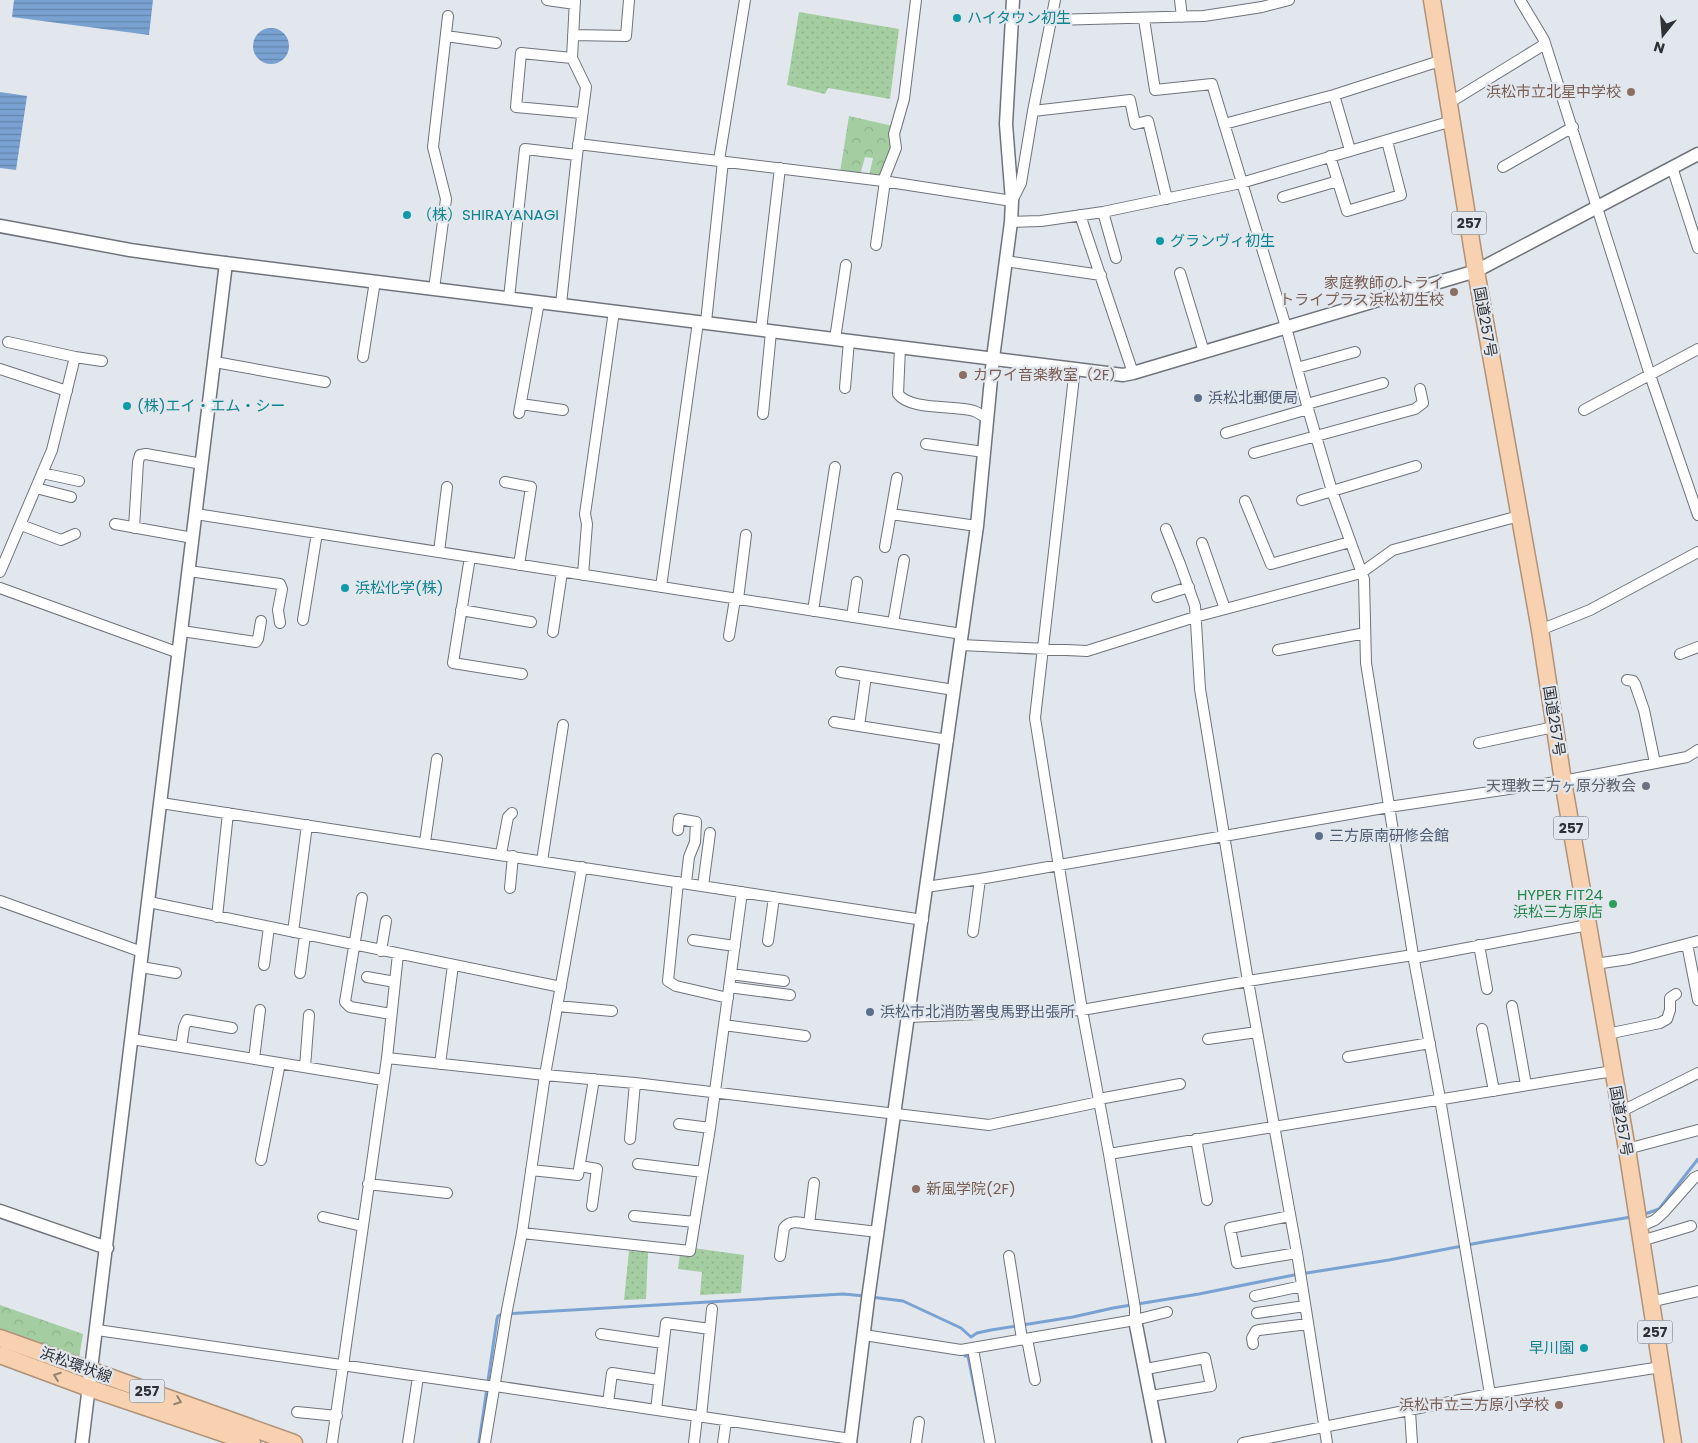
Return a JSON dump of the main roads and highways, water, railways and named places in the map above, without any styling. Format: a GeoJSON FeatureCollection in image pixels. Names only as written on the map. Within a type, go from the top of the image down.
{"type":"FeatureCollection","features":[{"type":"Feature","properties":{"kind":"highway","name":"国道257号"},"geometry":{"type":"LineString","coordinates":[[1432,0],[1476,271],[1540,630],[1563,781],[1627,1149],[1673,1443]]}},
{"type":"Feature","properties":{"kind":"highway","name":"浜松環状線"},"geometry":{"type":"LineString","coordinates":[[0,1338],[294,1443]]}},
{"type":"Feature","properties":{"kind":"highway","name":"浜松環状線"},"geometry":{"type":"LineString","coordinates":[[0,1355],[89,1388],[252,1443]]}},
{"type":"Feature","properties":{"kind":"water"},"geometry":{"type":"Polygon","coordinates":[[[14,0],[153,0],[149,35],[12,17],[14,0]]]}},
{"type":"Feature","properties":{"kind":"water"},"geometry":{"type":"Polygon","coordinates":[[[271,28],[278,29],[284,33],[288,39],[288,53],[284,59],[278,63],[271,64],[264,63],[258,59],[254,53],[253,46],[254,39],[258,33],[264,29],[271,28]]]}},
{"type":"Feature","properties":{"kind":"water"},"geometry":{"type":"Polygon","coordinates":[[[0,92],[27,96],[16,170],[0,168],[0,92]]]}},
{"type":"Feature","properties":{"kind":"waterway"},"geometry":{"type":"LineString","coordinates":[[1642,1215],[1659,1209],[1698,1159]]}},
{"type":"Feature","properties":{"kind":"waterway"},"geometry":{"type":"LineString","coordinates":[[871,1297],[903,1301],[961,1328],[971,1337],[977,1333],[991,1330],[1631,1217]]}},
{"type":"Feature","properties":{"kind":"waterway"},"geometry":{"type":"LineString","coordinates":[[479,1443],[497,1319],[502,1314],[843,1294],[865,1296]]}},
{"type":"Feature","properties":{"kind":"waterway"},"geometry":{"type":"LineString","coordinates":[[965,1356],[968,1356],[982,1425]]}},
{"type":"Feature","properties":{"kind":"place","name":"ハイタウン初生"},"geometry":{"type":"Point","coordinates":[957,18]}},
{"type":"Feature","properties":{"kind":"place","name":"浜松市立北星中学校"},"geometry":{"type":"Point","coordinates":[1631,92]}},
{"type":"Feature","properties":{"kind":"place","name":"（株）SHIRAYANAGI"},"geometry":{"type":"Point","coordinates":[407,215]}},
{"type":"Feature","properties":{"kind":"place","name":"グランヴィ初生"},"geometry":{"type":"Point","coordinates":[1160,241]}},
{"type":"Feature","properties":{"kind":"place","name":"家庭教師のトライ トライプラス浜松初生校"},"geometry":{"type":"Point","coordinates":[1454,292]}},
{"type":"Feature","properties":{"kind":"place","name":"カワイ音楽教室（2F）"},"geometry":{"type":"Point","coordinates":[963,375]}},
{"type":"Feature","properties":{"kind":"place","name":"浜松北郵便局"},"geometry":{"type":"Point","coordinates":[1198,398]}},
{"type":"Feature","properties":{"kind":"place","name":"(株)エイ・エム・シー"},"geometry":{"type":"Point","coordinates":[127,406]}},
{"type":"Feature","properties":{"kind":"place","name":"浜松化学(株)"},"geometry":{"type":"Point","coordinates":[345,588]}},
{"type":"Feature","properties":{"kind":"place","name":"天理教三方ヶ原分教会"},"geometry":{"type":"Point","coordinates":[1646,786]}},
{"type":"Feature","properties":{"kind":"place","name":"三方原南研修会館"},"geometry":{"type":"Point","coordinates":[1319,836]}},
{"type":"Feature","properties":{"kind":"place","name":"HYPER FIT24 浜松三方原店"},"geometry":{"type":"Point","coordinates":[1613,904]}},
{"type":"Feature","properties":{"kind":"place","name":"浜松市北消防署曳馬野出張所"},"geometry":{"type":"Point","coordinates":[870,1012]}},
{"type":"Feature","properties":{"kind":"place","name":"新風学院(2F)"},"geometry":{"type":"Point","coordinates":[916,1189]}},
{"type":"Feature","properties":{"kind":"place","name":"早川園"},"geometry":{"type":"Point","coordinates":[1584,1348]}},
{"type":"Feature","properties":{"kind":"place","name":"浜松市立三方原小学校"},"geometry":{"type":"Point","coordinates":[1559,1405]}}]}
